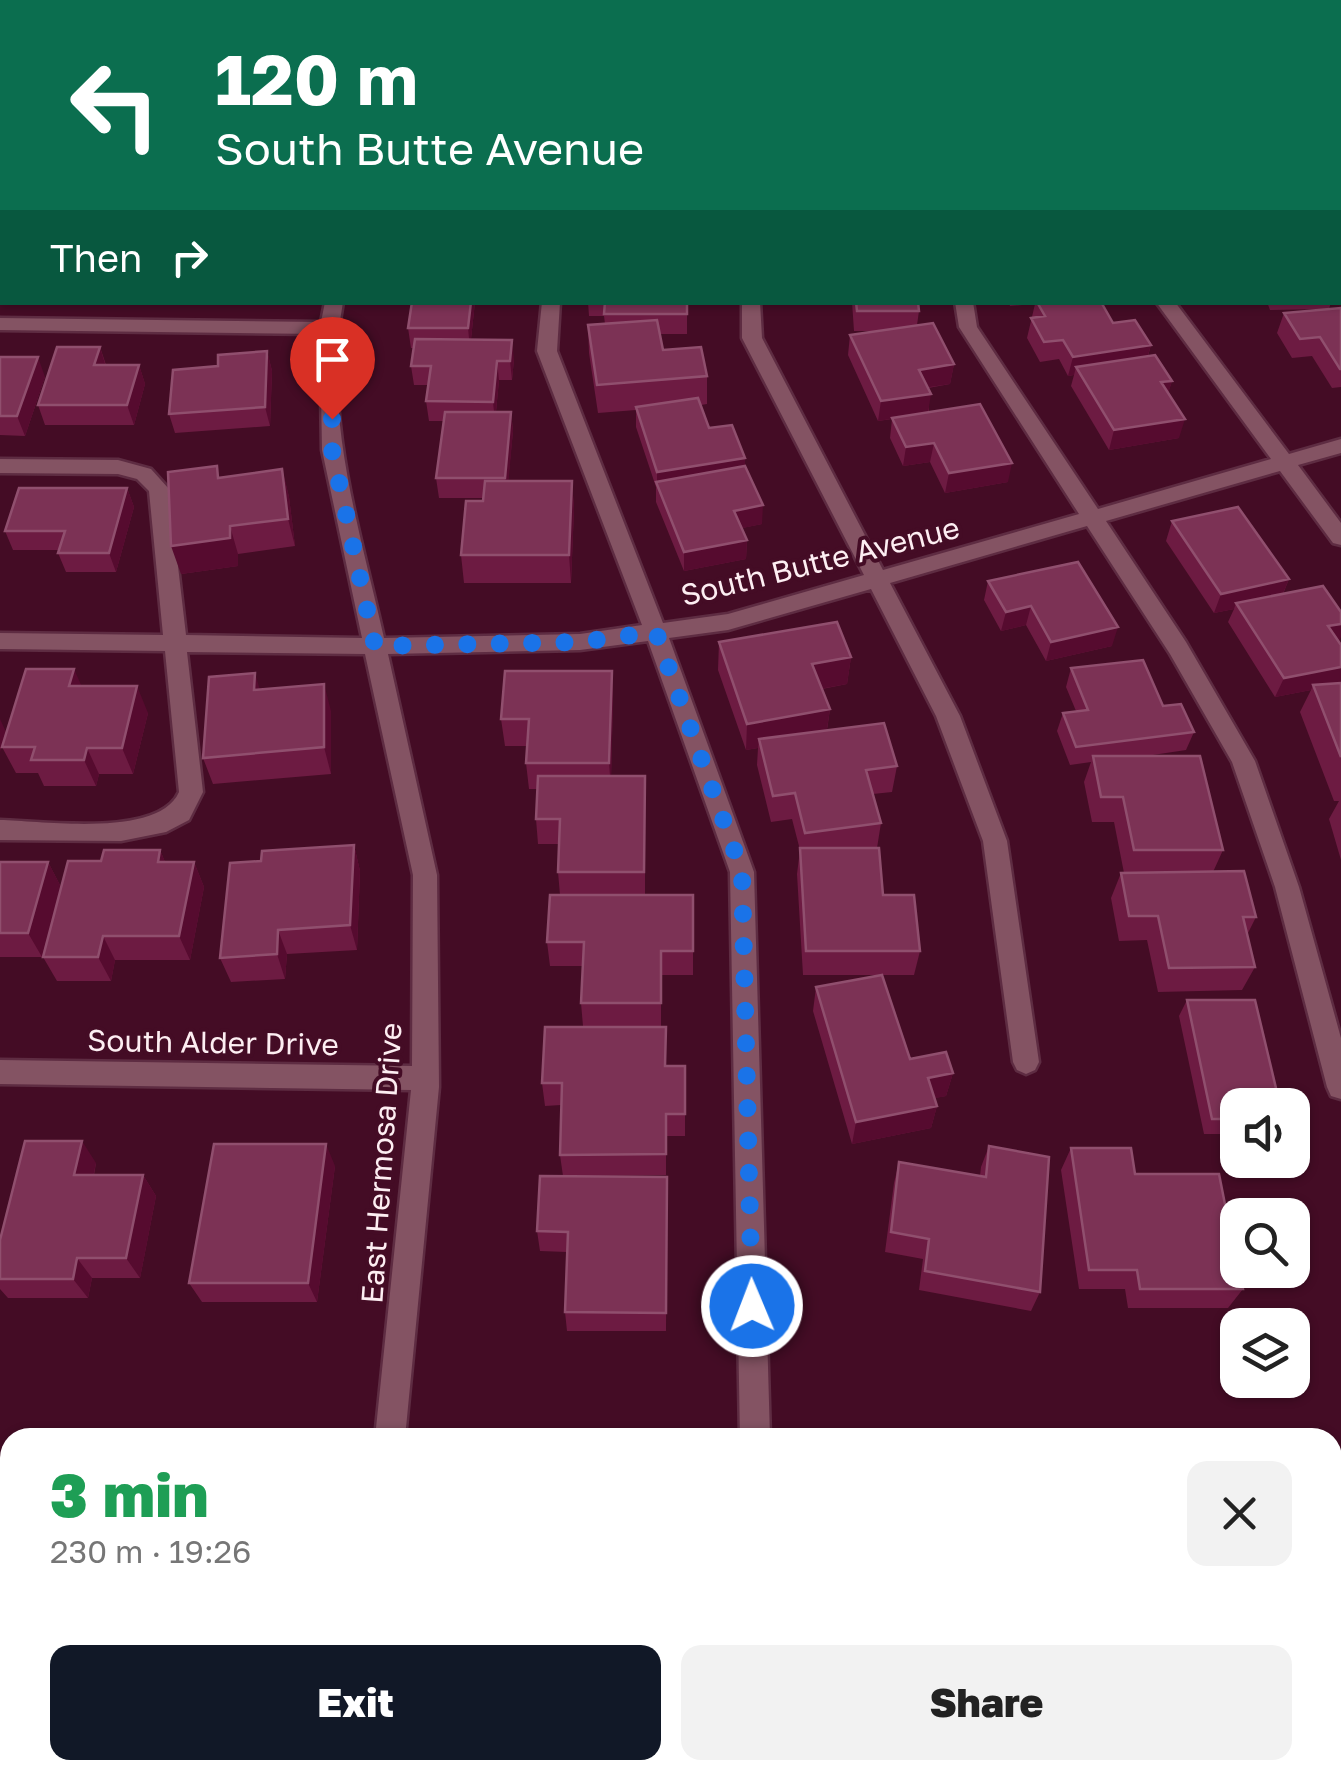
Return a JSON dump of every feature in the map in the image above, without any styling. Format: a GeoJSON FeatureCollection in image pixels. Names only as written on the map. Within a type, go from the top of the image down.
{"type":"FeatureCollection","features":[{"type":"Feature","properties":{"kind":"street"},"geometry":{"type":"LineString","coordinates":[[551,305],[548,350],[742,872],[755,1428]]}},
{"type":"Feature","properties":{"kind":"street"},"geometry":{"type":"LineString","coordinates":[[751,305],[752,338],[948,716],[995,841],[1026,1062]]}},
{"type":"Feature","properties":{"kind":"street"},"geometry":{"type":"LineString","coordinates":[[964,305],[968,326],[1178,648],[1242,762],[1287,888],[1341,1087]]}},
{"type":"Feature","properties":{"kind":"street"},"geometry":{"type":"LineString","coordinates":[[1167,305],[1341,538]]}},
{"type":"Feature","properties":{"kind":"street"},"geometry":{"type":"LineString","coordinates":[[0,324],[332,315]]}},
{"type":"Feature","properties":{"kind":"street","name":"East Hermosa Drive"},"geometry":{"type":"LineString","coordinates":[[332,315],[332,450],[425,874],[425,1078],[391,1428]]}},
{"type":"Feature","properties":{"kind":"street","name":"South Butte Avenue"},"geometry":{"type":"LineString","coordinates":[[0,640],[375,646],[580,642],[728,622],[877,582],[1281,460],[1341,446]]}},
{"type":"Feature","properties":{"kind":"street"},"geometry":{"type":"LineString","coordinates":[[0,466],[118,466],[144,474],[159,488],[191,792],[180,814],[158,825],[130,830],[0,830]]}},
{"type":"Feature","properties":{"kind":"street","name":"South Alder Drive"},"geometry":{"type":"LineString","coordinates":[[0,1072],[425,1078]]}},
{"type":"Feature","properties":{"kind":"building"},"geometry":{"type":"Polygon","coordinates":[[[412,305],[471,305],[468,328],[408,328],[412,305]]]}},
{"type":"Feature","properties":{"kind":"building"},"geometry":{"type":"Polygon","coordinates":[[[605,305],[687,305],[687,314],[604,314],[605,305]]]}},
{"type":"Feature","properties":{"kind":"building"},"geometry":{"type":"Polygon","coordinates":[[[856,305],[918,305],[919,311],[857,311],[856,305]]]}},
{"type":"Feature","properties":{"kind":"building"},"geometry":{"type":"Polygon","coordinates":[[[1039,305],[1103,305],[1113,323],[1135,320],[1151,345],[1073,357],[1063,340],[1044,342],[1031,318],[1045,316],[1039,305]]]}},
{"type":"Feature","properties":{"kind":"building"},"geometry":{"type":"Polygon","coordinates":[[[1341,308],[1340,369],[1320,337],[1300,339],[1284,313],[1341,308]]]}},
{"type":"Feature","properties":{"kind":"building"},"geometry":{"type":"Polygon","coordinates":[[[657,320],[663,350],[701,347],[707,376],[597,385],[588,325],[657,320]]]}},
{"type":"Feature","properties":{"kind":"building"},"geometry":{"type":"Polygon","coordinates":[[[933,323],[954,364],[919,370],[931,394],[881,401],[850,335],[933,323]]]}},
{"type":"Feature","properties":{"kind":"building"},"geometry":{"type":"Polygon","coordinates":[[[415,339],[512,340],[510,361],[497,361],[493,402],[426,401],[431,366],[411,366],[415,339]]]}},
{"type":"Feature","properties":{"kind":"building"},"geometry":{"type":"Polygon","coordinates":[[[57,347],[100,347],[94,365],[139,365],[127,405],[38,405],[57,347]]]}},
{"type":"Feature","properties":{"kind":"building"},"geometry":{"type":"Polygon","coordinates":[[[267,351],[265,407],[169,414],[173,370],[218,366],[218,355],[267,351]]]}},
{"type":"Feature","properties":{"kind":"building"},"geometry":{"type":"Polygon","coordinates":[[[1155,355],[1172,381],[1161,382],[1185,419],[1114,430],[1076,367],[1155,355]]]}},
{"type":"Feature","properties":{"kind":"building"},"geometry":{"type":"Polygon","coordinates":[[[0,357],[38,357],[17,416],[0,416],[0,357]]]}},
{"type":"Feature","properties":{"kind":"building"},"geometry":{"type":"Polygon","coordinates":[[[698,398],[709,428],[732,425],[745,458],[657,472],[636,407],[698,398]]]}},
{"type":"Feature","properties":{"kind":"building"},"geometry":{"type":"Polygon","coordinates":[[[980,404],[1012,463],[949,473],[934,443],[906,447],[892,418],[980,404]]]}},
{"type":"Feature","properties":{"kind":"building"},"geometry":{"type":"Polygon","coordinates":[[[445,412],[511,412],[505,478],[436,478],[445,412]]]}},
{"type":"Feature","properties":{"kind":"building"},"geometry":{"type":"Polygon","coordinates":[[[217,466],[218,478],[282,469],[288,519],[230,526],[230,538],[171,546],[168,472],[217,466]]]}},
{"type":"Feature","properties":{"kind":"building"},"geometry":{"type":"Polygon","coordinates":[[[745,466],[763,505],[734,511],[747,540],[684,552],[656,482],[745,466]]]}},
{"type":"Feature","properties":{"kind":"building"},"geometry":{"type":"Polygon","coordinates":[[[485,481],[572,481],[569,555],[461,555],[466,501],[483,501],[485,481]]]}},
{"type":"Feature","properties":{"kind":"building"},"geometry":{"type":"Polygon","coordinates":[[[19,488],[127,488],[109,553],[58,553],[65,531],[5,531],[19,488]]]}},
{"type":"Feature","properties":{"kind":"building"},"geometry":{"type":"Polygon","coordinates":[[[1238,507],[1289,579],[1221,594],[1172,521],[1238,507]]]}},
{"type":"Feature","properties":{"kind":"building"},"geometry":{"type":"Polygon","coordinates":[[[1078,562],[1118,627],[1051,642],[1031,606],[1006,612],[988,581],[1078,562]]]}},
{"type":"Feature","properties":{"kind":"building"},"geometry":{"type":"Polygon","coordinates":[[[1323,586],[1341,612],[1341,624],[1328,626],[1341,645],[1341,667],[1284,678],[1236,603],[1323,586]]]}},
{"type":"Feature","properties":{"kind":"building"},"geometry":{"type":"Polygon","coordinates":[[[837,622],[851,657],[812,664],[830,709],[747,724],[719,642],[837,622]]]}},
{"type":"Feature","properties":{"kind":"building"},"geometry":{"type":"Polygon","coordinates":[[[1143,660],[1163,706],[1181,704],[1194,732],[1076,747],[1063,713],[1088,710],[1071,668],[1143,660]]]}},
{"type":"Feature","properties":{"kind":"building"},"geometry":{"type":"Polygon","coordinates":[[[26,669],[74,669],[69,686],[137,686],[122,748],[87,748],[84,760],[31,760],[35,747],[2,747],[26,669]]]}},
{"type":"Feature","properties":{"kind":"building"},"geometry":{"type":"Polygon","coordinates":[[[505,671],[612,671],[609,763],[526,763],[529,719],[501,719],[505,671]]]}},
{"type":"Feature","properties":{"kind":"building"},"geometry":{"type":"Polygon","coordinates":[[[255,673],[254,690],[324,684],[324,747],[203,758],[209,677],[255,673]]]}},
{"type":"Feature","properties":{"kind":"building"},"geometry":{"type":"Polygon","coordinates":[[[1341,683],[1341,757],[1313,685],[1341,683]]]}},
{"type":"Feature","properties":{"kind":"building"},"geometry":{"type":"Polygon","coordinates":[[[884,723],[897,766],[866,770],[881,823],[805,833],[795,793],[773,796],[759,739],[884,723]]]}},
{"type":"Feature","properties":{"kind":"building"},"geometry":{"type":"Polygon","coordinates":[[[1093,756],[1200,756],[1223,850],[1134,850],[1123,797],[1101,797],[1093,756]]]}},
{"type":"Feature","properties":{"kind":"building"},"geometry":{"type":"Polygon","coordinates":[[[538,776],[645,776],[644,872],[558,872],[560,819],[536,819],[538,776]]]}},
{"type":"Feature","properties":{"kind":"building"},"geometry":{"type":"Polygon","coordinates":[[[354,845],[350,925],[278,930],[277,954],[220,958],[230,863],[261,861],[262,851],[354,845]]]}},
{"type":"Feature","properties":{"kind":"building"},"geometry":{"type":"Polygon","coordinates":[[[800,848],[879,848],[883,895],[914,895],[920,951],[806,951],[800,848]]]}},
{"type":"Feature","properties":{"kind":"building"},"geometry":{"type":"Polygon","coordinates":[[[104,850],[160,850],[158,862],[194,862],[179,936],[103,936],[98,957],[43,957],[68,861],[101,861],[104,850]]]}},
{"type":"Feature","properties":{"kind":"building"},"geometry":{"type":"Polygon","coordinates":[[[0,862],[48,862],[28,933],[0,933],[0,862]]]}},
{"type":"Feature","properties":{"kind":"building"},"geometry":{"type":"Polygon","coordinates":[[[1244,871],[1256,917],[1243,917],[1255,967],[1169,968],[1158,916],[1129,916],[1121,873],[1244,871]]]}},
{"type":"Feature","properties":{"kind":"building"},"geometry":{"type":"Polygon","coordinates":[[[550,895],[693,895],[693,951],[661,951],[661,1003],[581,1003],[584,942],[547,942],[550,895]]]}},
{"type":"Feature","properties":{"kind":"building"},"geometry":{"type":"Polygon","coordinates":[[[882,975],[910,1059],[946,1052],[953,1073],[928,1078],[937,1106],[856,1122],[816,987],[882,975]]]}},
{"type":"Feature","properties":{"kind":"building"},"geometry":{"type":"Polygon","coordinates":[[[1187,1000],[1255,1000],[1276,1088],[1220,1088],[1220,1119],[1212,1119],[1187,1000]]]}},
{"type":"Feature","properties":{"kind":"building"},"geometry":{"type":"Polygon","coordinates":[[[545,1027],[666,1027],[665,1066],[685,1066],[685,1114],[666,1114],[666,1154],[560,1155],[562,1083],[542,1083],[545,1027]]]}},
{"type":"Feature","properties":{"kind":"building"},"geometry":{"type":"Polygon","coordinates":[[[25,1141],[82,1141],[74,1175],[143,1175],[126,1258],[77,1258],[73,1279],[0,1279],[0,1240],[25,1141]]]}},
{"type":"Feature","properties":{"kind":"building"},"geometry":{"type":"Polygon","coordinates":[[[214,1144],[326,1144],[308,1283],[189,1283],[214,1144]]]}},
{"type":"Feature","properties":{"kind":"building"},"geometry":{"type":"Polygon","coordinates":[[[989,1146],[1049,1157],[1040,1292],[925,1271],[929,1239],[891,1232],[899,1162],[986,1177],[989,1146]]]}},
{"type":"Feature","properties":{"kind":"building"},"geometry":{"type":"Polygon","coordinates":[[[1071,1148],[1131,1148],[1135,1174],[1219,1174],[1224,1198],[1220,1198],[1220,1288],[1243,1289],[1140,1289],[1137,1270],[1089,1270],[1071,1148]]]}},
{"type":"Feature","properties":{"kind":"building"},"geometry":{"type":"Polygon","coordinates":[[[540,1176],[667,1177],[666,1313],[565,1312],[568,1232],[537,1231],[540,1176]]]}},
{"type":"Feature","properties":{"kind":"route"},"geometry":{"type":"LineString","coordinates":[[332,419],[332,450],[375,646],[580,642],[656,632],[742,872],[752,1306]]}}]}
